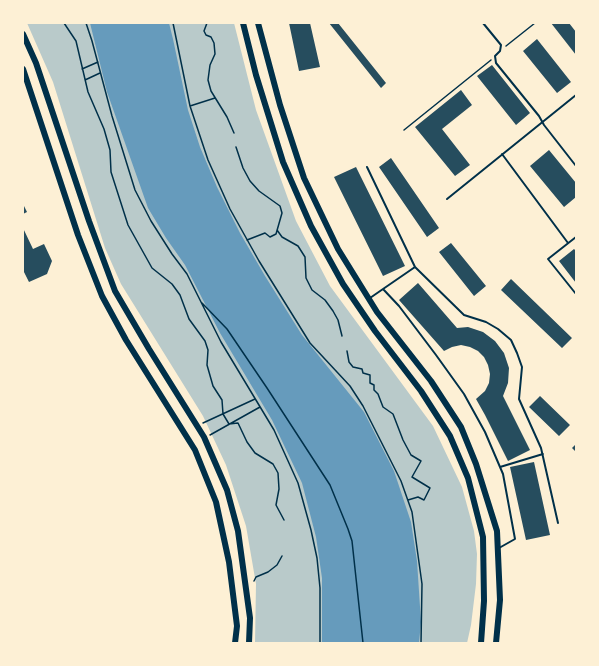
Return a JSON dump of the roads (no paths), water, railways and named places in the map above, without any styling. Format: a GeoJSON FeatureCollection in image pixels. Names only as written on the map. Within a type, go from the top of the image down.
{"type":"FeatureCollection","features":[{"type":"Feature","properties":{"kind":"main road"},"geometry":{"type":"LineString","coordinates":[[243,23],[256,75],[283,162],[311,226],[343,284],[375,331],[421,391],[446,430],[468,478],[483,537],[484,601],[481,643]]}},
{"type":"Feature","properties":{"kind":"main road"},"geometry":{"type":"LineString","coordinates":[[258,23],[280,105],[304,178],[338,249],[377,312],[431,382],[461,427],[476,464],[497,531],[500,600],[496,643]]}},
{"type":"Feature","properties":{"kind":"main road"},"geometry":{"type":"LineString","coordinates":[[23,34],[36,62],[89,221],[115,291],[204,438],[226,490],[238,531],[250,618],[249,643]]}},
{"type":"Feature","properties":{"kind":"main road"},"geometry":{"type":"LineString","coordinates":[[23,69],[78,235],[102,296],[126,340],[194,450],[216,502],[228,562],[237,626],[235,643]]}},
{"type":"Feature","properties":{"kind":"lane"},"geometry":{"type":"LineString","coordinates":[[483,23],[501,45],[500,51],[495,56],[496,63],[539,116],[576,166]]}},
{"type":"Feature","properties":{"kind":"lane"},"geometry":{"type":"LineString","coordinates":[[447,199],[576,95]]}},
{"type":"Feature","properties":{"kind":"lane"},"geometry":{"type":"LineString","coordinates":[[502,154],[568,243]]}},
{"type":"Feature","properties":{"kind":"lane"},"geometry":{"type":"LineString","coordinates":[[367,167],[415,267],[464,315],[486,322],[498,329],[511,340],[522,367],[519,399],[543,454],[558,523]]}},
{"type":"Feature","properties":{"kind":"lane"},"geometry":{"type":"LineString","coordinates":[[576,237],[548,259],[576,294]]}},
{"type":"Feature","properties":{"kind":"lane"},"geometry":{"type":"LineString","coordinates":[[369,299],[415,267]]}},
{"type":"Feature","properties":{"kind":"lane"},"geometry":{"type":"LineString","coordinates":[[383,289],[399,306],[464,394],[500,467],[503,474],[515,539],[498,548]]}},
{"type":"Feature","properties":{"kind":"lane"},"geometry":{"type":"LineString","coordinates":[[500,467],[543,454]]}},
{"type":"Feature","properties":{"kind":"water"},"geometry":{"type":"Polygon","coordinates":[[[90,23],[169,23],[188,110],[200,147],[217,187],[240,233],[302,335],[364,412],[394,471],[411,522],[417,561],[421,622],[419,643],[322,643],[322,578],[316,537],[302,483],[272,420],[220,333],[185,265],[166,238],[148,208],[107,92],[90,23]]]}}]}
